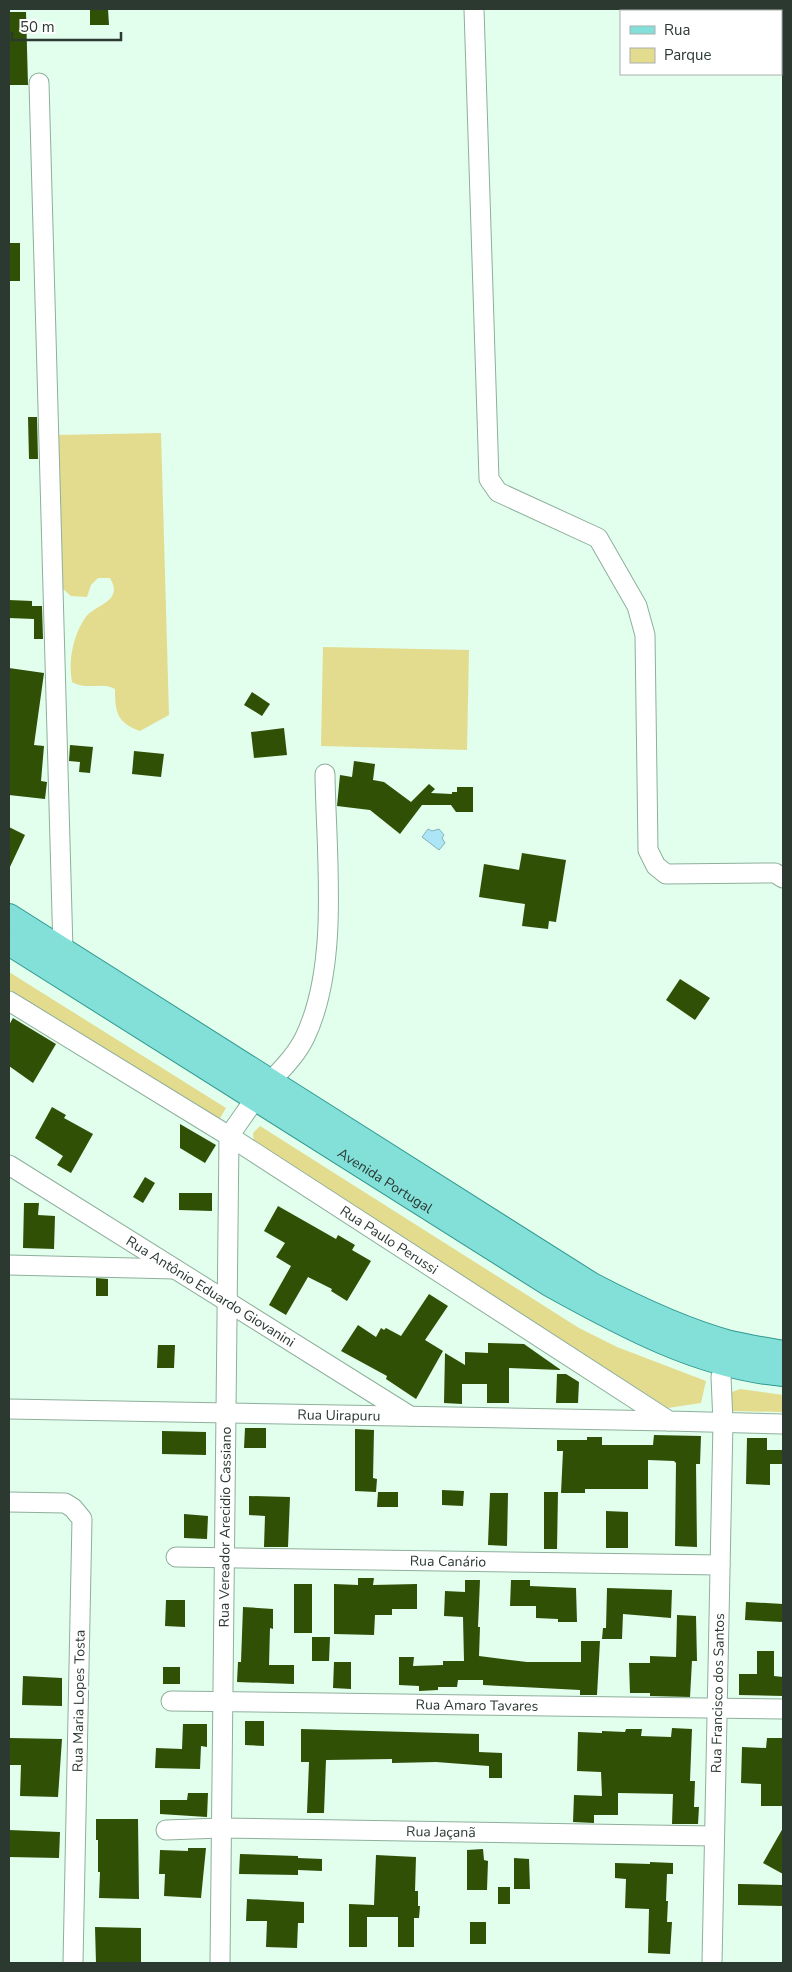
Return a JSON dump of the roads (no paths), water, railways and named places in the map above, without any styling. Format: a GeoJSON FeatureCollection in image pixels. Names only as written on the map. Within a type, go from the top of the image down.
{"type":"FeatureCollection","features":[{"type":"Feature","properties":{"kind":"main road"},"geometry":{"type":"LineString","coordinates":[[9,916],[62,950],[263,1090]]}},
{"type":"Feature","properties":{"kind":"main road","name":"Avenida Portugal"},"geometry":{"type":"LineString","coordinates":[[9,942],[263,1090],[512,1248],[551,1285],[641,1333],[725,1364],[783,1374]]}},
{"type":"Feature","properties":{"kind":"main road"},"geometry":{"type":"LineString","coordinates":[[512,1248],[643,1310],[730,1343],[783,1353]]}},
{"type":"Feature","properties":{"kind":"street"},"geometry":{"type":"LineString","coordinates":[[474,9],[489,479],[498,492],[598,538],[637,606],[645,635],[648,850],[656,866],[666,874],[775,872],[783,878]]}},
{"type":"Feature","properties":{"kind":"street"},"geometry":{"type":"LineString","coordinates":[[39,83],[62,950]]}},
{"type":"Feature","properties":{"kind":"street"},"geometry":{"type":"LineString","coordinates":[[229,1136],[263,1090],[290,1060],[304,1038],[318,1006],[325,963],[327,906],[325,774]]}},
{"type":"Feature","properties":{"kind":"street","name":"Rua Paulo Perussi"},"geometry":{"type":"LineString","coordinates":[[9,1001],[229,1136],[669,1422]]}},
{"type":"Feature","properties":{"kind":"street","name":"Rua Vereador Arecidio Cassiano"},"geometry":{"type":"LineString","coordinates":[[220,1963],[229,1136]]}},
{"type":"Feature","properties":{"kind":"street","name":"Rua Antônio Eduardo Giovanini"},"geometry":{"type":"LineString","coordinates":[[9,1165],[412,1417]]}},
{"type":"Feature","properties":{"kind":"street"},"geometry":{"type":"LineString","coordinates":[[9,1266],[175,1269]]}},
{"type":"Feature","properties":{"kind":"street","name":"Rua Francisco dos Santos"},"geometry":{"type":"LineString","coordinates":[[712,1963],[723,1422],[721,1377],[725,1364]]}},
{"type":"Feature","properties":{"kind":"street","name":"Rua Uirapuru"},"geometry":{"type":"LineString","coordinates":[[9,1409],[669,1422]]}},
{"type":"Feature","properties":{"kind":"street"},"geometry":{"type":"LineString","coordinates":[[669,1422],[783,1424]]}},
{"type":"Feature","properties":{"kind":"street","name":"Rua Maria Lopes Tosta"},"geometry":{"type":"LineString","coordinates":[[9,1502],[65,1503],[73,1508],[82,1519],[73,1963]]}},
{"type":"Feature","properties":{"kind":"street","name":"Rua Canário"},"geometry":{"type":"LineString","coordinates":[[176,1557],[720,1565]]}},
{"type":"Feature","properties":{"kind":"street","name":"Rua Amaro Tavares"},"geometry":{"type":"LineString","coordinates":[[171,1700],[783,1709]]}},
{"type":"Feature","properties":{"kind":"street","name":"Rua Jaçanã"},"geometry":{"type":"LineString","coordinates":[[166,1830],[221,1828],[714,1836]]}},
{"type":"Feature","properties":{"kind":"water"},"geometry":{"type":"Polygon","coordinates":[[[428,829],[432,831],[439,829],[444,835],[442,838],[445,843],[439,850],[422,837],[428,829]]]}}]}
